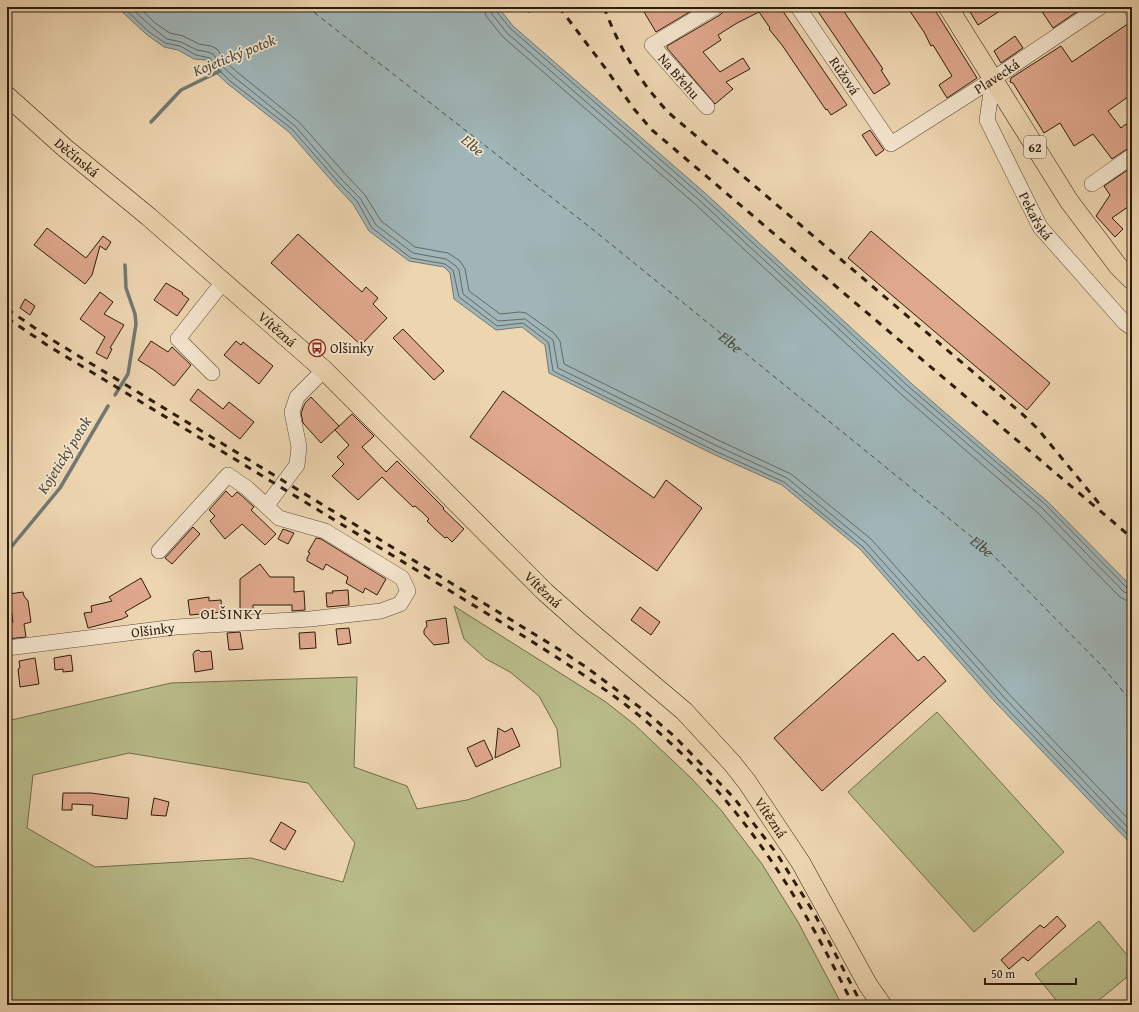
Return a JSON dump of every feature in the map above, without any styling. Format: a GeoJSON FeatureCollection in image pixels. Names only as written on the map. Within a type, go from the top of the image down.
{"type":"FeatureCollection","features":[{"type":"Feature","properties":{"kind":"main road","name":"62"},"geometry":{"type":"LineString","coordinates":[[948,7],[1070,201],[1118,266],[1132,280]]}},
{"type":"Feature","properties":{"kind":"main road","name":"Děčínská"},"geometry":{"type":"LineString","coordinates":[[7,96],[65,148],[149,217]]}},
{"type":"Feature","properties":{"kind":"main road","name":"Vítězná"},"geometry":{"type":"LineString","coordinates":[[149,217],[324,370],[545,592],[684,711],[720,749],[747,782],[801,863],[868,985],[882,1005]]}},
{"type":"Feature","properties":{"kind":"street","name":"Na Břehu"},"geometry":{"type":"LineString","coordinates":[[707,108],[652,45],[715,7]]}},
{"type":"Feature","properties":{"kind":"street","name":"Růžová"},"geometry":{"type":"LineString","coordinates":[[798,7],[891,144]]}},
{"type":"Feature","properties":{"kind":"street","name":"Plavecká"},"geometry":{"type":"LineString","coordinates":[[891,144],[993,79],[1100,7]]}},
{"type":"Feature","properties":{"kind":"street","name":"Pekařská"},"geometry":{"type":"LineString","coordinates":[[993,79],[987,120],[1040,227],[1124,322],[1132,328]]}},
{"type":"Feature","properties":{"kind":"street"},"geometry":{"type":"LineString","coordinates":[[1092,184],[1132,156]]}},
{"type":"Feature","properties":{"kind":"street"},"geometry":{"type":"LineString","coordinates":[[212,373],[178,339],[223,282]]}},
{"type":"Feature","properties":{"kind":"street"},"geometry":{"type":"LineString","coordinates":[[267,505],[297,465],[299,447],[292,412],[297,398],[324,370]]}},
{"type":"Feature","properties":{"kind":"street","name":"Olšinky"},"geometry":{"type":"LineString","coordinates":[[7,648],[176,627],[310,619],[381,611],[400,604],[408,592],[402,578],[325,532],[279,518],[248,488],[228,475],[159,551]]}},
{"type":"Feature","properties":{"kind":"green space"},"geometry":{"type":"Polygon","coordinates":[[[454,606],[606,702],[635,725],[691,778],[721,810],[762,864],[798,922],[842,1005],[7,1005],[7,721],[171,683],[357,677],[354,767],[407,786],[417,809],[467,800],[561,767],[557,729],[539,696],[510,672],[486,659],[464,639],[454,606]],[[129,753],[33,775],[27,828],[95,867],[251,858],[343,882],[355,843],[308,783],[129,753]]]}},
{"type":"Feature","properties":{"kind":"green space"},"geometry":{"type":"Polygon","coordinates":[[[937,712],[1064,852],[974,932],[848,792],[937,712]]]}},
{"type":"Feature","properties":{"kind":"green space"},"geometry":{"type":"Polygon","coordinates":[[[1099,921],[1132,961],[1132,973],[1093,1005],[1060,1005],[1035,974],[1099,921]]]}},
{"type":"Feature","properties":{"kind":"water","name":"Elbe"},"geometry":{"type":"Polygon","coordinates":[[[117,7],[498,7],[513,26],[705,193],[912,384],[1048,502],[1132,587],[1132,845],[995,702],[860,549],[782,485],[713,454],[549,373],[545,345],[522,327],[496,330],[454,299],[450,273],[444,267],[409,261],[369,231],[353,204],[289,132],[228,84],[215,72],[207,60],[194,59],[178,50],[164,47],[146,34],[117,7]]]}},
{"type":"Feature","properties":{"kind":"building"},"geometry":{"type":"Polygon","coordinates":[[[653,7],[698,7],[656,32],[644,12],[653,7]]]}},
{"type":"Feature","properties":{"kind":"building"},"geometry":{"type":"Polygon","coordinates":[[[724,7],[780,7],[847,105],[831,115],[827,109],[826,110],[782,45],[769,29],[770,28],[759,12],[718,35],[721,40],[703,52],[720,72],[743,58],[750,69],[726,82],[733,89],[715,104],[667,48],[667,46],[720,15],[723,12],[724,7]]]}},
{"type":"Feature","properties":{"kind":"building"},"geometry":{"type":"Polygon","coordinates":[[[815,7],[841,7],[883,69],[881,70],[890,84],[874,94],[815,7]]]}},
{"type":"Feature","properties":{"kind":"building"},"geometry":{"type":"Polygon","coordinates":[[[907,7],[933,7],[977,78],[947,98],[939,85],[952,76],[933,45],[931,46],[924,32],[907,7]]]}},
{"type":"Feature","properties":{"kind":"building"},"geometry":{"type":"Polygon","coordinates":[[[967,7],[1006,7],[978,25],[967,7]]]}},
{"type":"Feature","properties":{"kind":"building"},"geometry":{"type":"Polygon","coordinates":[[[1039,7],[1084,7],[1053,28],[1039,7]]]}},
{"type":"Feature","properties":{"kind":"building"},"geometry":{"type":"Polygon","coordinates":[[[1132,21],[1132,94],[1108,111],[1121,128],[1126,124],[1132,131],[1132,147],[1112,159],[1093,134],[1074,146],[1060,123],[1044,133],[1013,83],[1010,82],[1011,78],[1061,46],[1072,62],[1132,21]]]}},
{"type":"Feature","properties":{"kind":"building"},"geometry":{"type":"Polygon","coordinates":[[[1015,36],[1023,48],[1001,63],[994,51],[1015,36]]]}},
{"type":"Feature","properties":{"kind":"building"},"geometry":{"type":"Polygon","coordinates":[[[870,130],[884,150],[876,156],[862,135],[870,130]]]}},
{"type":"Feature","properties":{"kind":"building"},"geometry":{"type":"Polygon","coordinates":[[[1132,167],[1132,204],[1112,218],[1123,229],[1115,237],[1096,216],[1110,195],[1104,186],[1132,167]]]}},
{"type":"Feature","properties":{"kind":"building"},"geometry":{"type":"Polygon","coordinates":[[[47,228],[86,258],[103,236],[111,242],[106,250],[100,246],[92,275],[85,284],[34,245],[47,228]]]}},
{"type":"Feature","properties":{"kind":"building"},"geometry":{"type":"Polygon","coordinates":[[[871,231],[1050,383],[1027,410],[848,258],[871,231]]]}},
{"type":"Feature","properties":{"kind":"building"},"geometry":{"type":"Polygon","coordinates":[[[298,234],[362,292],[366,287],[378,298],[373,304],[387,318],[361,345],[271,263],[298,234]]]}},
{"type":"Feature","properties":{"kind":"building"},"geometry":{"type":"Polygon","coordinates":[[[166,283],[183,293],[182,294],[189,299],[177,316],[154,300],[166,283]]]}},
{"type":"Feature","properties":{"kind":"building"},"geometry":{"type":"Polygon","coordinates":[[[100,292],[113,302],[104,314],[124,325],[110,348],[112,349],[107,359],[96,353],[105,337],[80,319],[100,292]]]}},
{"type":"Feature","properties":{"kind":"building"},"geometry":{"type":"Polygon","coordinates":[[[25,299],[35,306],[30,315],[20,308],[25,299]]]}},
{"type":"Feature","properties":{"kind":"building"},"geometry":{"type":"Polygon","coordinates":[[[403,329],[444,371],[434,380],[393,338],[403,329]]]}},
{"type":"Feature","properties":{"kind":"building"},"geometry":{"type":"Polygon","coordinates":[[[151,341],[168,352],[172,347],[191,365],[174,386],[154,370],[138,360],[151,341]]]}},
{"type":"Feature","properties":{"kind":"building"},"geometry":{"type":"Polygon","coordinates":[[[236,341],[241,345],[243,342],[273,366],[259,384],[224,355],[236,341]]]}},
{"type":"Feature","properties":{"kind":"building"},"geometry":{"type":"Polygon","coordinates":[[[198,389],[223,409],[229,402],[254,422],[240,439],[190,400],[198,389]]]}},
{"type":"Feature","properties":{"kind":"building"},"geometry":{"type":"Polygon","coordinates":[[[503,391],[654,498],[666,480],[702,508],[657,571],[470,437],[503,391]]]}},
{"type":"Feature","properties":{"kind":"building"},"geometry":{"type":"Polygon","coordinates":[[[311,397],[339,426],[321,443],[303,423],[301,413],[305,403],[311,397]]]}},
{"type":"Feature","properties":{"kind":"building"},"geometry":{"type":"Polygon","coordinates":[[[352,414],[374,436],[362,447],[386,472],[397,461],[464,529],[452,542],[435,529],[427,521],[429,519],[422,512],[415,506],[413,507],[382,477],[358,500],[332,476],[344,464],[337,457],[349,445],[335,430],[352,414]]]}},
{"type":"Feature","properties":{"kind":"building"},"geometry":{"type":"Polygon","coordinates":[[[226,491],[232,497],[237,492],[241,495],[254,507],[251,510],[276,534],[265,545],[242,524],[225,539],[210,521],[215,516],[209,510],[226,491]]]}},
{"type":"Feature","properties":{"kind":"building"},"geometry":{"type":"Polygon","coordinates":[[[193,527],[200,534],[172,564],[165,558],[193,527]]]}},
{"type":"Feature","properties":{"kind":"building"},"geometry":{"type":"Polygon","coordinates":[[[283,529],[294,533],[288,544],[278,539],[283,529]]]}},
{"type":"Feature","properties":{"kind":"building"},"geometry":{"type":"Polygon","coordinates":[[[316,538],[321,539],[386,579],[377,595],[365,588],[363,593],[346,583],[348,577],[326,564],[323,570],[307,561],[310,553],[308,552],[316,538]]]}},
{"type":"Feature","properties":{"kind":"building"},"geometry":{"type":"Polygon","coordinates":[[[260,564],[270,577],[294,577],[294,592],[304,591],[305,610],[292,611],[292,605],[253,605],[253,609],[240,610],[240,579],[260,564]]]}},
{"type":"Feature","properties":{"kind":"building"},"geometry":{"type":"Polygon","coordinates":[[[141,578],[151,597],[125,612],[128,616],[122,619],[88,628],[84,613],[92,612],[91,606],[112,601],[109,597],[141,578]]]}},
{"type":"Feature","properties":{"kind":"building"},"geometry":{"type":"Polygon","coordinates":[[[348,590],[349,605],[327,607],[326,593],[348,590]]]}},
{"type":"Feature","properties":{"kind":"building"},"geometry":{"type":"Polygon","coordinates":[[[23,592],[28,601],[31,622],[24,624],[26,637],[7,639],[7,623],[13,622],[9,594],[23,592]]]}},
{"type":"Feature","properties":{"kind":"building"},"geometry":{"type":"Polygon","coordinates":[[[209,597],[209,601],[221,600],[222,612],[190,615],[188,600],[209,597]]]}},
{"type":"Feature","properties":{"kind":"building"},"geometry":{"type":"Polygon","coordinates":[[[640,607],[660,622],[651,635],[631,620],[640,607]]]}},
{"type":"Feature","properties":{"kind":"building"},"geometry":{"type":"Polygon","coordinates":[[[446,618],[449,643],[434,645],[424,634],[424,630],[427,626],[426,621],[446,618]]]}},
{"type":"Feature","properties":{"kind":"building"},"geometry":{"type":"Polygon","coordinates":[[[349,628],[351,643],[338,645],[336,629],[349,628]]]}},
{"type":"Feature","properties":{"kind":"building"},"geometry":{"type":"Polygon","coordinates":[[[240,632],[243,649],[229,650],[227,633],[240,632]]]}},
{"type":"Feature","properties":{"kind":"building"},"geometry":{"type":"Polygon","coordinates":[[[315,632],[316,648],[300,649],[299,633],[315,632]]]}},
{"type":"Feature","properties":{"kind":"building"},"geometry":{"type":"Polygon","coordinates":[[[893,633],[918,661],[924,656],[946,681],[822,791],[774,738],[893,633]]]}},
{"type":"Feature","properties":{"kind":"building"},"geometry":{"type":"Polygon","coordinates":[[[199,650],[201,652],[211,651],[213,669],[195,672],[193,654],[195,651],[199,650]]]}},
{"type":"Feature","properties":{"kind":"building"},"geometry":{"type":"Polygon","coordinates":[[[71,655],[73,671],[63,672],[63,669],[55,670],[54,658],[71,655]]]}},
{"type":"Feature","properties":{"kind":"building"},"geometry":{"type":"Polygon","coordinates":[[[35,658],[39,684],[20,687],[18,669],[20,668],[19,661],[35,658]]]}},
{"type":"Feature","properties":{"kind":"building"},"geometry":{"type":"Polygon","coordinates":[[[498,728],[505,732],[512,728],[520,746],[495,758],[498,728]]]}},
{"type":"Feature","properties":{"kind":"building"},"geometry":{"type":"Polygon","coordinates":[[[484,740],[493,759],[476,767],[467,748],[484,740]]]}},
{"type":"Feature","properties":{"kind":"building"},"geometry":{"type":"Polygon","coordinates":[[[63,793],[91,793],[129,798],[127,819],[92,815],[93,805],[72,804],[72,810],[62,810],[63,793]]]}},
{"type":"Feature","properties":{"kind":"building"},"geometry":{"type":"Polygon","coordinates":[[[154,798],[169,802],[166,816],[151,815],[154,798]]]}},
{"type":"Feature","properties":{"kind":"building"},"geometry":{"type":"Polygon","coordinates":[[[281,822],[296,831],[285,850],[270,841],[281,822]]]}},
{"type":"Feature","properties":{"kind":"building"},"geometry":{"type":"Polygon","coordinates":[[[1057,916],[1066,926],[1028,961],[1023,957],[1009,969],[1001,960],[1040,925],[1044,928],[1057,916]]]}},
{"type":"Feature","properties":{"kind":"waterway","name":"Kojetický potok"},"geometry":{"type":"LineString","coordinates":[[151,122],[181,90],[220,71]]}},
{"type":"Feature","properties":{"kind":"waterway","name":"Kojetický potok"},"geometry":{"type":"LineString","coordinates":[[115,395],[128,374],[136,324],[135,314],[126,288],[125,265]]}},
{"type":"Feature","properties":{"kind":"waterway","name":"Kojetický potok"},"geometry":{"type":"LineString","coordinates":[[7,552],[60,488],[108,406]]}},
{"type":"Feature","properties":{"kind":"ferry route"},"geometry":{"type":"LineString","coordinates":[[307,7],[591,228],[989,551],[1100,664],[1132,702]]}},
{"type":"Feature","properties":{"kind":"railway"},"geometry":{"type":"LineString","coordinates":[[526,7],[530,12]]}},
{"type":"Feature","properties":{"kind":"railway"},"geometry":{"type":"LineString","coordinates":[[559,7],[634,109],[652,130],[1132,538]]}},
{"type":"Feature","properties":{"kind":"railway"},"geometry":{"type":"LineString","coordinates":[[604,7],[623,50],[648,89],[669,113],[1020,412],[1037,428],[1102,507]]}},
{"type":"Feature","properties":{"kind":"railway"},"geometry":{"type":"LineString","coordinates":[[7,309],[54,341],[552,645],[586,667],[646,712],[674,736],[734,798],[777,854],[814,913],[862,1005]]}},
{"type":"Feature","properties":{"kind":"railway"},"geometry":{"type":"LineString","coordinates":[[7,318],[50,347],[515,631],[588,678],[634,711],[699,771],[745,824],[785,882],[821,942],[853,1005]]}},
{"type":"Feature","properties":{"kind":"place","name":"Olšinky"},"geometry":{"type":"Point","coordinates":[317,348]}},
{"type":"Feature","properties":{"kind":"district","name":"OLŠINKY"},"geometry":{"type":"Point","coordinates":[232,613]}}]}
